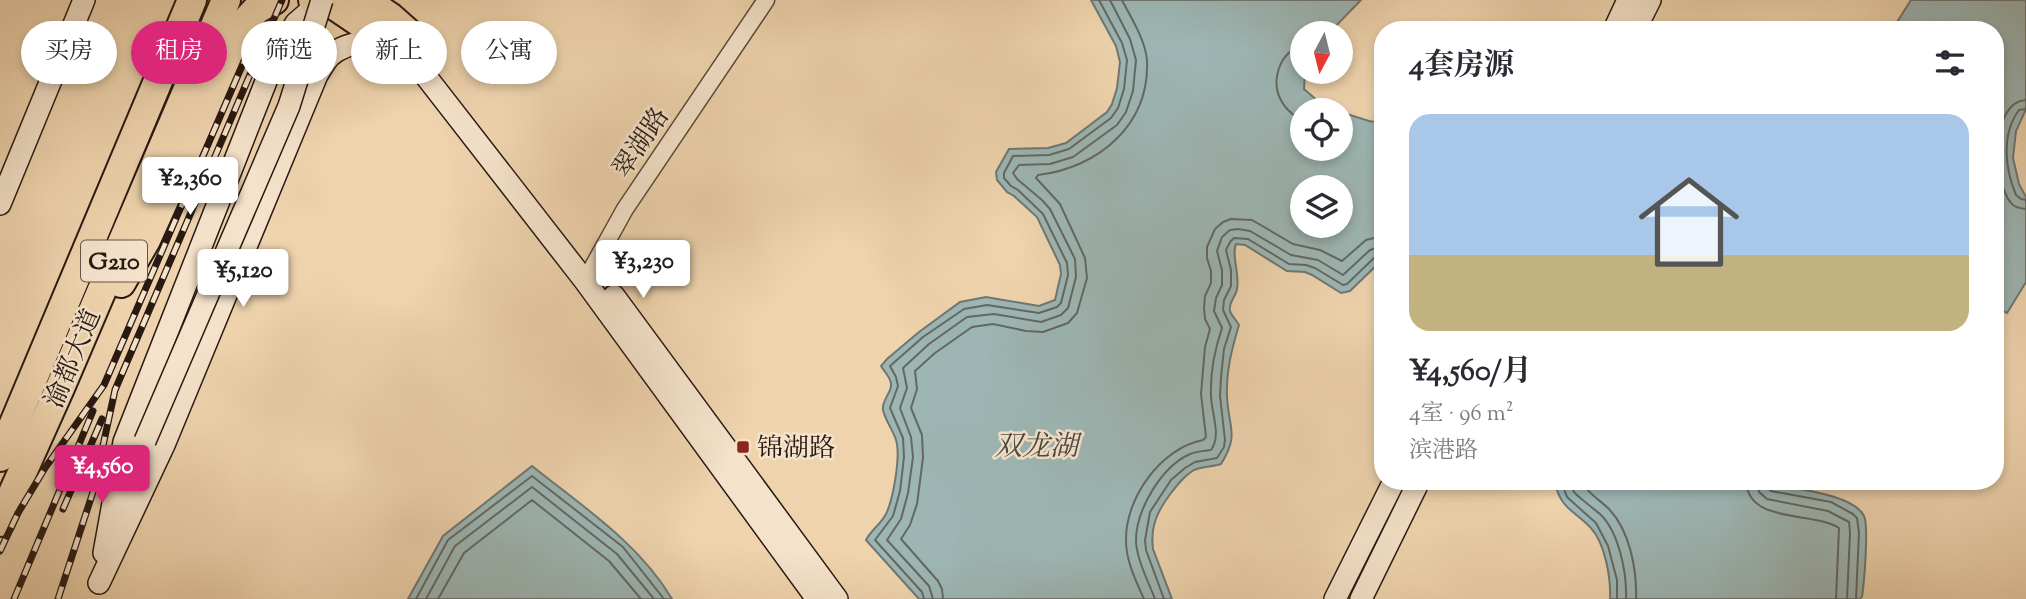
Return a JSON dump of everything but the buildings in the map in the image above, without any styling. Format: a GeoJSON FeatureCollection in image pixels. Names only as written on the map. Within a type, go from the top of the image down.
{"type":"FeatureCollection","features":[{"type":"Feature","properties":{"kind":"highway","name":"渝都大道"},"geometry":{"type":"LineString","coordinates":[[0,457],[192,0]]}},
{"type":"Feature","properties":{"kind":"highway","name":"渝都大道"},"geometry":{"type":"LineString","coordinates":[[0,522],[226,0]]}},
{"type":"Feature","properties":{"kind":"highway"},"geometry":{"type":"LineString","coordinates":[[60,388],[146,240],[244,23],[257,9],[274,0]]}},
{"type":"Feature","properties":{"kind":"highway"},"geometry":{"type":"LineString","coordinates":[[365,0],[392,21]]}},
{"type":"Feature","properties":{"kind":"highway"},"geometry":{"type":"LineString","coordinates":[[323,2],[362,21]]}},
{"type":"Feature","properties":{"kind":"street"},"geometry":{"type":"LineString","coordinates":[[0,204],[85,0]]}},
{"type":"Feature","properties":{"kind":"street"},"geometry":{"type":"LineString","coordinates":[[390,0],[397,21]]}},
{"type":"Feature","properties":{"kind":"street","name":"翠湖路"},"geometry":{"type":"LineString","coordinates":[[589,274],[625,209],[766,0]]}},
{"type":"Feature","properties":{"kind":"street"},"geometry":{"type":"LineString","coordinates":[[1618,21],[1628,0]]}},
{"type":"Feature","properties":{"kind":"street"},"geometry":{"type":"LineString","coordinates":[[1640,21],[1650,0]]}},
{"type":"Feature","properties":{"kind":"street"},"geometry":{"type":"LineString","coordinates":[[95,591],[145,441],[289,106],[323,2]]}},
{"type":"Feature","properties":{"kind":"street"},"geometry":{"type":"LineString","coordinates":[[95,591],[124,442],[276,56],[296,23],[323,2]]}},
{"type":"Feature","properties":{"kind":"street"},"geometry":{"type":"LineString","coordinates":[[95,591],[164,445],[317,75],[331,56],[351,46]]}},
{"type":"Feature","properties":{"kind":"street"},"geometry":{"type":"LineString","coordinates":[[437,84],[589,274],[837,599]]}},
{"type":"Feature","properties":{"kind":"street"},"geometry":{"type":"LineString","coordinates":[[589,274],[817,599]]}},
{"type":"Feature","properties":{"kind":"street"},"geometry":{"type":"LineString","coordinates":[[1335,599],[1390,490]]}},
{"type":"Feature","properties":{"kind":"street"},"geometry":{"type":"LineString","coordinates":[[1361,599],[1415,490]]}},
{"type":"Feature","properties":{"kind":"water","name":"双龙湖"},"geometry":{"type":"Polygon","coordinates":[[[1091,0],[1361,0],[1341,21],[1290,21],[1290,84],[1304,84],[1304,89],[1314,98],[1290,98],[1290,161],[1353,161],[1353,116],[1374,122],[1374,268],[1350,291],[1341,293],[1312,275],[1287,271],[1245,245],[1236,244],[1234,254],[1238,283],[1230,308],[1239,325],[1227,378],[1232,430],[1230,445],[1221,464],[1194,470],[1182,480],[1162,506],[1154,526],[1153,549],[1172,599],[919,599],[866,540],[889,507],[897,467],[896,440],[883,410],[891,384],[881,366],[919,332],[960,302],[986,297],[1039,306],[1055,300],[1061,274],[1060,265],[1037,217],[1007,192],[997,180],[996,172],[1009,149],[1048,148],[1066,143],[1107,112],[1117,88],[1120,62],[1116,46],[1091,0]]]}},
{"type":"Feature","properties":{"kind":"water"},"geometry":{"type":"Polygon","coordinates":[[[1911,0],[2026,0],[2026,109],[2016,131],[2013,158],[2019,184],[2026,197],[2026,282],[2007,313],[2004,312],[2004,21],[1898,21],[1911,0]]]}},
{"type":"Feature","properties":{"kind":"water"},"geometry":{"type":"Polygon","coordinates":[[[532,466],[626,543],[659,579],[672,599],[408,599],[443,536],[532,466]]]}},
{"type":"Feature","properties":{"kind":"water"},"geometry":{"type":"Polygon","coordinates":[[[1805,490],[1835,497],[1858,508],[1864,516],[1866,543],[1862,597],[1610,599],[1608,571],[1600,542],[1590,527],[1568,508],[1557,491],[1805,490]]]}},
{"type":"Feature","properties":{"kind":"railway"},"geometry":{"type":"LineString","coordinates":[[58,599],[93,492],[115,390],[282,0]]}},
{"type":"Feature","properties":{"kind":"railway"},"geometry":{"type":"LineString","coordinates":[[0,551],[18,513],[45,468],[104,385],[241,68]]}},
{"type":"Feature","properties":{"kind":"railway"},"geometry":{"type":"LineString","coordinates":[[14,599],[93,411]]}},
{"type":"Feature","properties":{"kind":"railway"},"geometry":{"type":"LineString","coordinates":[[63,509],[102,419]]}},
{"type":"Feature","properties":{"kind":"place","name":"锦湖路"},"geometry":{"type":"Point","coordinates":[743,447]}}]}
